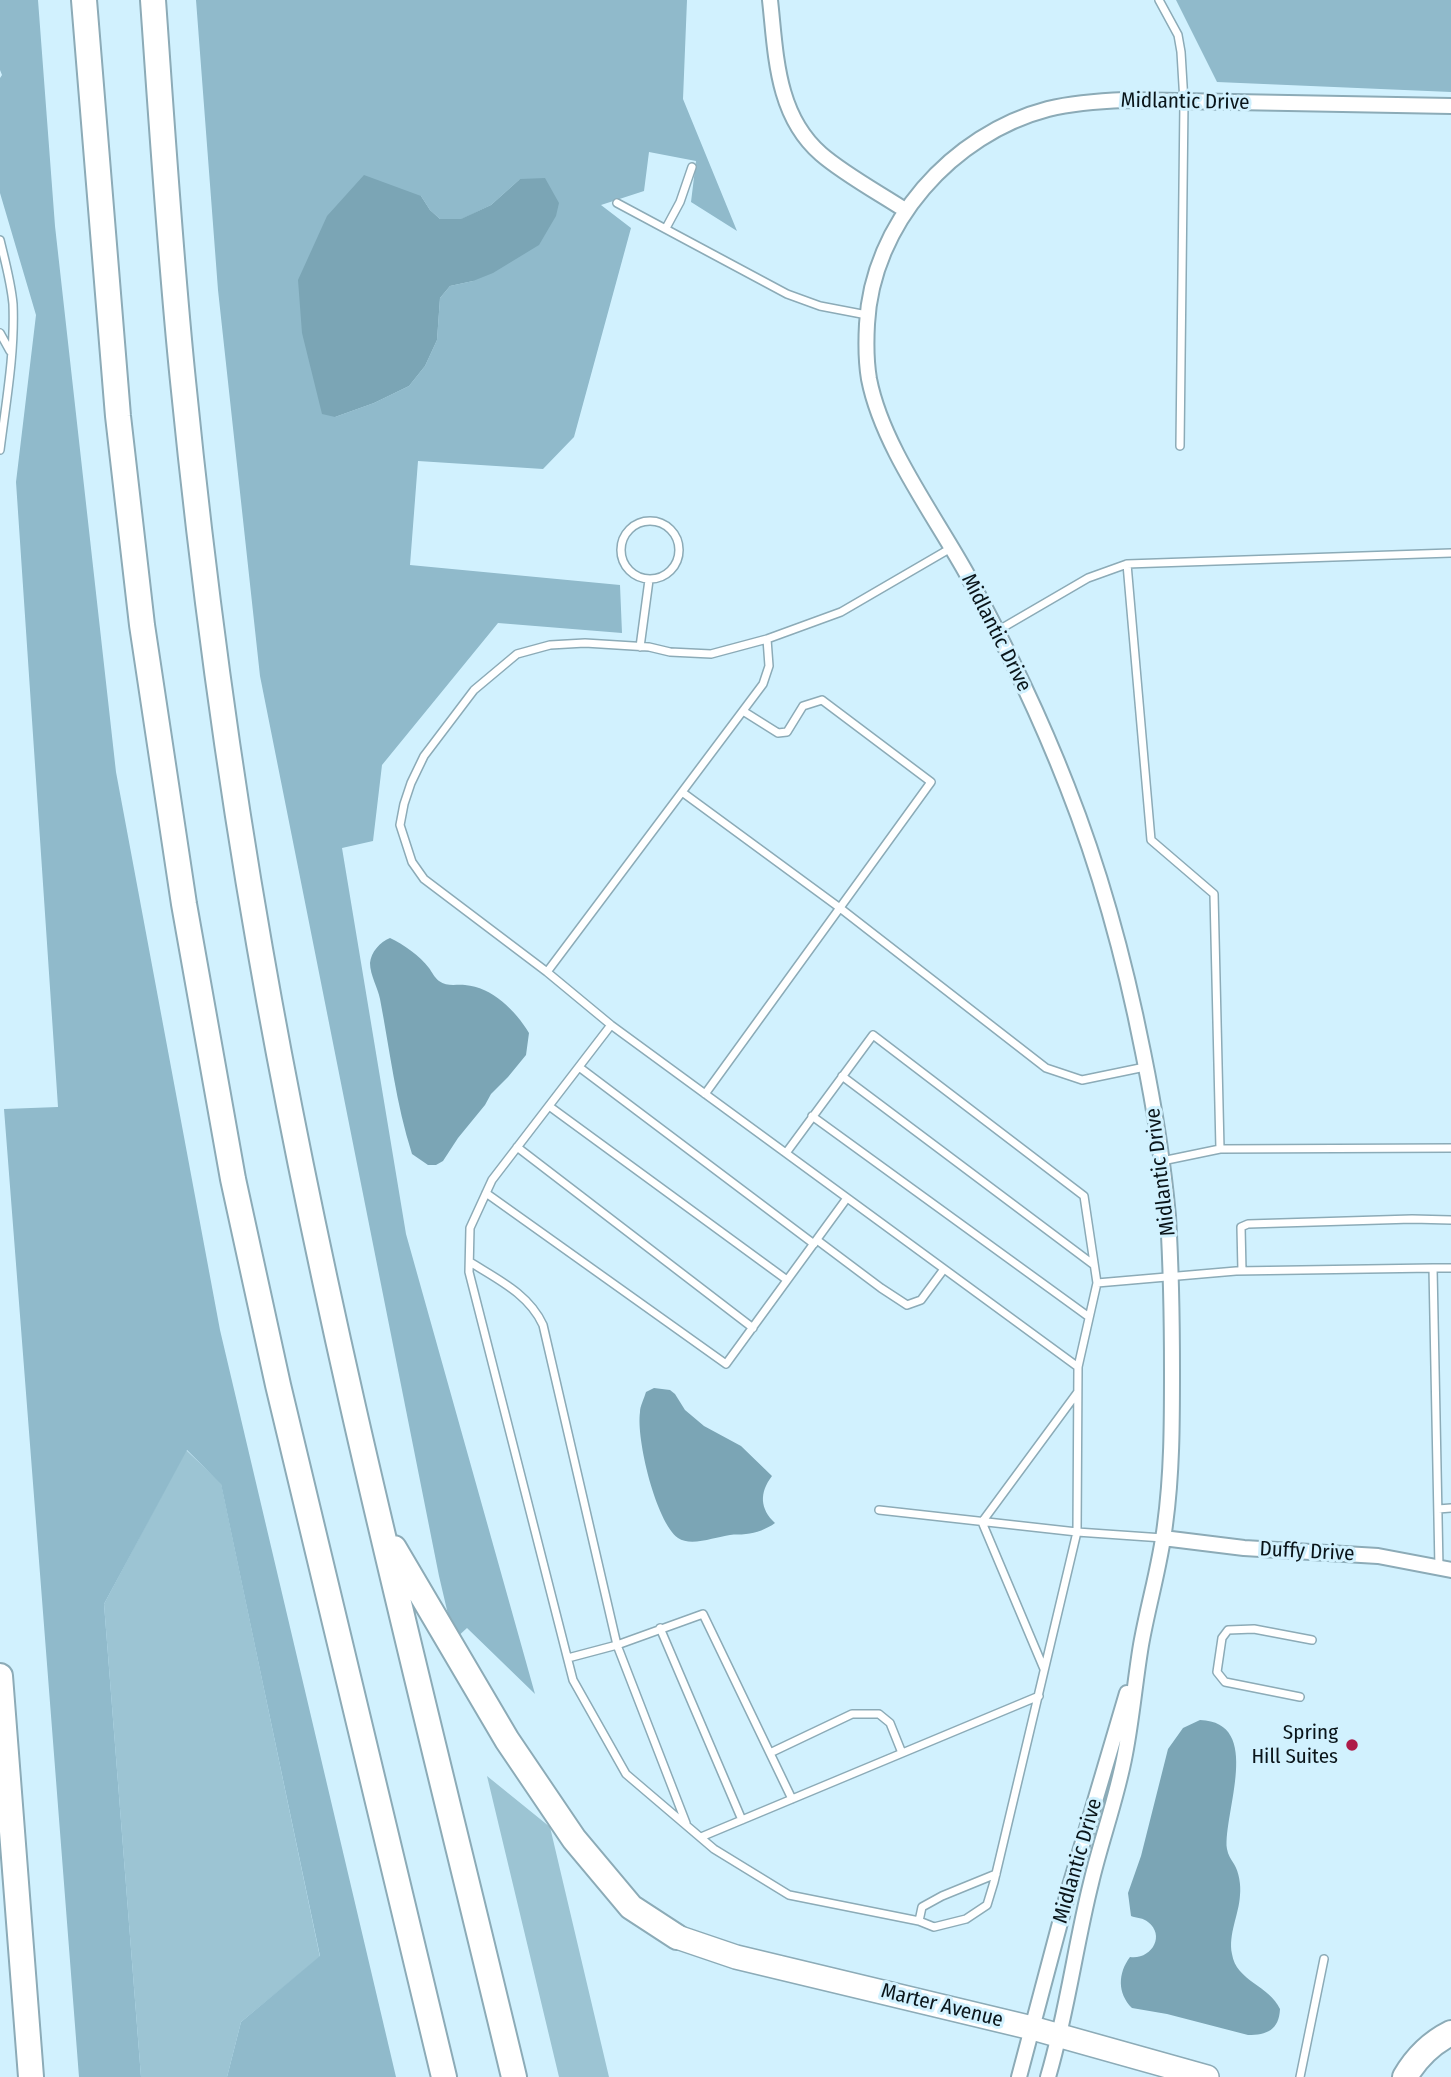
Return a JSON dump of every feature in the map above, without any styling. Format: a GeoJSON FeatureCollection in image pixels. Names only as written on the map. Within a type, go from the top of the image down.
{"type":"FeatureCollection","features":[{"type":"Feature","properties":{"kind":"highway"},"geometry":{"type":"LineString","coordinates":[[84,0],[121,441],[142,625],[184,904],[233,1179],[275,1372],[444,2077]]}},
{"type":"Feature","properties":{"kind":"highway"},"geometry":{"type":"LineString","coordinates":[[153,0],[184,388],[216,661],[259,946],[328,1300],[514,2077]]}},
{"type":"Feature","properties":{"kind":"highway"},"geometry":{"type":"LineString","coordinates":[[381,1527],[507,1740],[574,1839],[631,1907],[677,1937]]}},
{"type":"Feature","properties":{"kind":"highway"},"geometry":{"type":"LineString","coordinates":[[0,1676],[31,2077]]}},
{"type":"Feature","properties":{"kind":"highway"},"geometry":{"type":"LineString","coordinates":[[1405,2077],[1426,2050],[1451,2033]]}},
{"type":"Feature","properties":{"kind":"main road","name":"Marter Avenue"},"geometry":{"type":"LineString","coordinates":[[677,1937],[736,1957],[1032,2028],[1207,2077]]}},
{"type":"Feature","properties":{"kind":"street"},"geometry":{"type":"LineString","coordinates":[[769,0],[780,82],[796,124],[808,142],[822,155],[905,211]]}},
{"type":"Feature","properties":{"kind":"street","name":"Midlantic Drive"},"geometry":{"type":"LineString","coordinates":[[1048,2077],[1060,2036],[1090,1885],[1125,1758],[1141,1645],[1163,1538],[1171,1452],[1172,1335],[1162,1161],[1146,1066],[1117,938],[1092,853],[1055,755],[996,632],[883,422],[869,378],[867,315],[885,248],[905,211],[945,166],[967,149],[1030,115],[1097,101],[1451,107]]}},
{"type":"Feature","properties":{"kind":"street","name":"Duffy Drive"},"geometry":{"type":"LineString","coordinates":[[1163,1538],[1244,1548],[1378,1556],[1445,1569]]}},
{"type":"Feature","properties":{"kind":"street","name":"Midlantic Drive"},"geometry":{"type":"LineString","coordinates":[[1019,2077],[1073,1877],[1141,1645]]}},
{"type":"Feature","properties":{"kind":"lane"},"geometry":{"type":"LineString","coordinates":[[1159,0],[1178,35],[1184,102],[1180,446]]}},
{"type":"Feature","properties":{"kind":"lane"},"geometry":{"type":"LineString","coordinates":[[666,229],[680,202],[692,167]]}},
{"type":"Feature","properties":{"kind":"lane"},"geometry":{"type":"LineString","coordinates":[[617,203],[795,297],[820,306],[867,315]]}},
{"type":"Feature","properties":{"kind":"lane"},"geometry":{"type":"LineString","coordinates":[[0,240],[12,302],[11,355],[0,450]]}},
{"type":"Feature","properties":{"kind":"lane"},"geometry":{"type":"LineString","coordinates":[[0,267],[4,258]]}},
{"type":"Feature","properties":{"kind":"lane"},"geometry":{"type":"LineString","coordinates":[[0,333],[11,355]]}},
{"type":"Feature","properties":{"kind":"lane"},"geometry":{"type":"LineString","coordinates":[[657,521],[673,531],[680,549],[679,559],[667,574],[659,579],[649,580],[639,578],[625,565],[621,546],[624,537],[638,523],[657,521]]}},
{"type":"Feature","properties":{"kind":"lane"},"geometry":{"type":"LineString","coordinates":[[952,548],[841,612],[768,639],[711,654],[585,643],[550,645],[517,654],[474,690],[424,756],[411,783],[400,825],[412,862],[424,879],[547,972],[611,1025],[1078,1367]]}},
{"type":"Feature","properties":{"kind":"lane"},"geometry":{"type":"LineString","coordinates":[[996,632],[1088,579],[1127,564],[1451,553]]}},
{"type":"Feature","properties":{"kind":"lane"},"geometry":{"type":"LineString","coordinates":[[1127,564],[1151,840],[1214,894],[1220,1149]]}},
{"type":"Feature","properties":{"kind":"lane"},"geometry":{"type":"LineString","coordinates":[[640,647],[649,580]]}},
{"type":"Feature","properties":{"kind":"lane"},"geometry":{"type":"LineString","coordinates":[[547,972],[766,678],[769,661],[768,639]]}},
{"type":"Feature","properties":{"kind":"lane"},"geometry":{"type":"LineString","coordinates":[[705,1094],[931,782],[822,700],[803,706],[787,732],[778,733],[743,711]]}},
{"type":"Feature","properties":{"kind":"lane"},"geometry":{"type":"LineString","coordinates":[[682,792],[840,908],[1046,1068],[1082,1080],[1146,1066]]}},
{"type":"Feature","properties":{"kind":"lane"},"geometry":{"type":"LineString","coordinates":[[611,1025],[492,1180],[470,1228],[469,1272],[573,1680],[626,1774],[714,1849],[789,1895],[919,1921],[934,1927],[966,1919],[988,1905],[1076,1532],[1078,1367],[1097,1283],[1084,1196],[873,1035],[786,1153]]}},
{"type":"Feature","properties":{"kind":"lane"},"geometry":{"type":"LineString","coordinates":[[579,1067],[816,1242],[907,1305],[921,1300],[944,1269]]}},
{"type":"Feature","properties":{"kind":"lane"},"geometry":{"type":"LineString","coordinates":[[842,1076],[1094,1265]]}},
{"type":"Feature","properties":{"kind":"lane"},"geometry":{"type":"LineString","coordinates":[[549,1106],[787,1280]]}},
{"type":"Feature","properties":{"kind":"lane"},"geometry":{"type":"LineString","coordinates":[[812,1116],[1089,1317]]}},
{"type":"Feature","properties":{"kind":"lane"},"geometry":{"type":"LineString","coordinates":[[517,1147],[753,1328]]}},
{"type":"Feature","properties":{"kind":"lane"},"geometry":{"type":"LineString","coordinates":[[1162,1161],[1220,1149],[1451,1148]]}},
{"type":"Feature","properties":{"kind":"lane"},"geometry":{"type":"LineString","coordinates":[[486,1193],[726,1364],[847,1198]]}},
{"type":"Feature","properties":{"kind":"lane"},"geometry":{"type":"LineString","coordinates":[[1242,1271],[1241,1227],[1248,1224],[1451,1220]]}},
{"type":"Feature","properties":{"kind":"lane"},"geometry":{"type":"LineString","coordinates":[[470,1262],[511,1287],[537,1310],[544,1325],[617,1645],[687,1826]]}},
{"type":"Feature","properties":{"kind":"lane"},"geometry":{"type":"LineString","coordinates":[[1433,1268],[1438,1509],[1445,1569]]}},
{"type":"Feature","properties":{"kind":"lane"},"geometry":{"type":"LineString","coordinates":[[1097,1283],[1242,1271],[1451,1268]]}},
{"type":"Feature","properties":{"kind":"lane"},"geometry":{"type":"LineString","coordinates":[[982,1522],[1078,1392]]}},
{"type":"Feature","properties":{"kind":"lane"},"geometry":{"type":"LineString","coordinates":[[1438,1509],[1451,1508]]}},
{"type":"Feature","properties":{"kind":"lane"},"geometry":{"type":"LineString","coordinates":[[879,1510],[1076,1532],[1163,1538]]}},
{"type":"Feature","properties":{"kind":"lane"},"geometry":{"type":"LineString","coordinates":[[982,1522],[1045,1670]]}},
{"type":"Feature","properties":{"kind":"lane"},"geometry":{"type":"LineString","coordinates":[[568,1658],[617,1645],[703,1614],[792,1799]]}},
{"type":"Feature","properties":{"kind":"lane"},"geometry":{"type":"LineString","coordinates":[[660,1628],[742,1820]]}},
{"type":"Feature","properties":{"kind":"lane"},"geometry":{"type":"LineString","coordinates":[[1300,1697],[1225,1682],[1217,1672],[1222,1638],[1228,1630],[1254,1629],[1312,1640]]}},
{"type":"Feature","properties":{"kind":"lane"},"geometry":{"type":"LineString","coordinates":[[701,1837],[1039,1696]]}},
{"type":"Feature","properties":{"kind":"lane"},"geometry":{"type":"LineString","coordinates":[[770,1753],[852,1714],[879,1714],[890,1723],[902,1753]]}},
{"type":"Feature","properties":{"kind":"lane"},"geometry":{"type":"LineString","coordinates":[[919,1921],[922,1908],[942,1896],[996,1874]]}},
{"type":"Feature","properties":{"kind":"lane"},"geometry":{"type":"LineString","coordinates":[[1300,2077],[1324,1959]]}},
{"type":"Feature","properties":{"kind":"shaded area"},"geometry":{"type":"Polygon","coordinates":[[[0,0],[38,0],[55,226],[116,772],[220,1330],[396,2077],[227,2077],[241,2022],[320,1956],[221,1484],[187,1450],[104,1604],[141,2077],[79,2077],[4,1109],[58,1107],[16,482],[36,315],[0,193],[0,0]]]}},
{"type":"Feature","properties":{"kind":"shaded area"},"geometry":{"type":"Polygon","coordinates":[[[196,0],[687,0],[683,99],[737,231],[691,202],[696,161],[649,152],[644,191],[601,205],[631,228],[574,437],[543,469],[418,461],[410,565],[620,585],[622,633],[498,623],[382,765],[373,841],[342,848],[406,1234],[535,1694],[467,1628],[454,1640],[439,1576],[260,676],[218,290],[196,0]],[[520,179],[491,205],[462,219],[440,219],[421,196],[335,417],[374,403],[409,386],[425,366],[437,340],[440,298],[450,286],[473,281],[520,179]]]}},
{"type":"Feature","properties":{"kind":"shaded area"},"geometry":{"type":"Polygon","coordinates":[[[1176,0],[1451,0],[1451,92],[1217,82],[1176,0]]]}},
{"type":"Feature","properties":{"kind":"shaded area"},"geometry":{"type":"Polygon","coordinates":[[[364,175],[421,196],[440,219],[461,219],[491,205],[520,179],[545,178],[559,203],[556,216],[539,245],[493,273],[450,286],[440,298],[437,340],[425,366],[409,386],[374,403],[335,417],[322,414],[302,333],[298,280],[327,216],[364,175]]]}},
{"type":"Feature","properties":{"kind":"shaded area"},"geometry":{"type":"Polygon","coordinates":[[[390,938],[416,955],[442,983],[475,987],[494,995],[517,1016],[529,1033],[526,1055],[491,1094],[443,1161],[436,1165],[428,1165],[412,1154],[397,1097],[380,999],[370,968],[374,951],[390,938]]]}},
{"type":"Feature","properties":{"kind":"shaded area"},"geometry":{"type":"Polygon","coordinates":[[[654,1388],[670,1390],[685,1410],[704,1426],[741,1446],[772,1476],[765,1489],[763,1501],[766,1512],[775,1523],[754,1533],[696,1542],[678,1538],[662,1515],[644,1460],[641,1407],[646,1392],[654,1388]]]}},
{"type":"Feature","properties":{"kind":"shaded area"},"geometry":{"type":"Polygon","coordinates":[[[186,1450],[221,1483],[320,1957],[241,2022],[227,2077],[141,2077],[104,1604],[186,1450]]]}},
{"type":"Feature","properties":{"kind":"shaded area"},"geometry":{"type":"Polygon","coordinates":[[[1200,1720],[1219,1725],[1231,1736],[1236,1752],[1227,1849],[1237,1871],[1240,1891],[1231,1947],[1240,1971],[1269,1994],[1280,2009],[1277,2022],[1271,2030],[1261,2034],[1248,2035],[1132,2008],[1122,1989],[1121,1976],[1130,1957],[1144,1955],[1154,1946],[1156,1940],[1156,1934],[1148,1922],[1131,1916],[1128,1893],[1141,1856],[1168,1749],[1183,1728],[1200,1720]]]}},
{"type":"Feature","properties":{"kind":"shaded area"},"geometry":{"type":"Polygon","coordinates":[[[487,1776],[550,1827],[609,2077],[559,2077],[487,1776]]]}},
{"type":"Feature","properties":{"kind":"place","name":"Spring Hill Suites"},"geometry":{"type":"Point","coordinates":[1352,1745]}}]}
